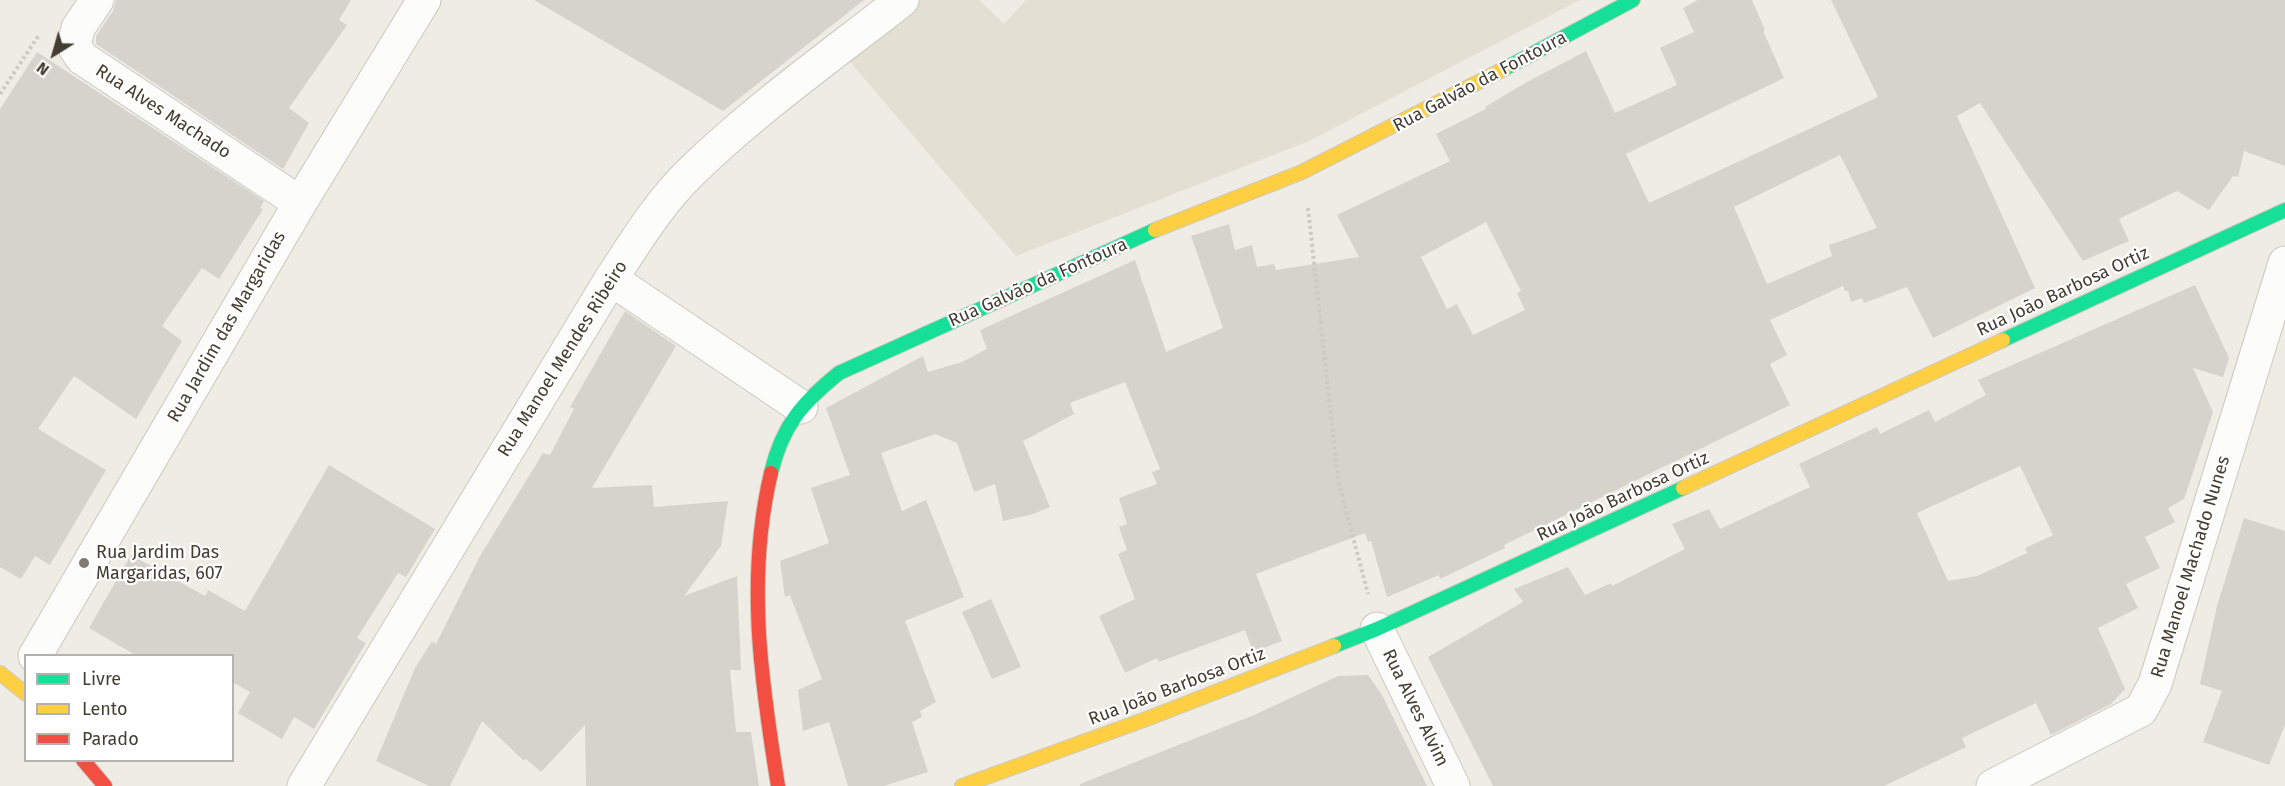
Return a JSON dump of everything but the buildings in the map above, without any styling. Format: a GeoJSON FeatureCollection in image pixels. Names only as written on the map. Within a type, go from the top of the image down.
{"type":"FeatureCollection","features":[{"type":"Feature","properties":{"kind":"street"},"geometry":{"type":"LineString","coordinates":[[78,28],[97,0]]}},
{"type":"Feature","properties":{"kind":"street","name":"Rua Jardim das Margaridas"},"geometry":{"type":"LineString","coordinates":[[35,654],[300,203],[424,0]]}},
{"type":"Feature","properties":{"kind":"street","name":"Rua Manoel Mendes Ribeiro"},"geometry":{"type":"LineString","coordinates":[[306,785],[610,279],[659,208],[690,174],[744,126],[902,0]]}},
{"type":"Feature","properties":{"kind":"street","name":"Rua Galvão da Fontoura"},"geometry":{"type":"LineString","coordinates":[[778,786],[759,663],[757,553],[763,499],[779,440],[807,398],[839,373],[1190,214],[1302,172],[1428,110],[1633,0]]}},
{"type":"Feature","properties":{"kind":"street","name":"Rua Alves Machado"},"geometry":{"type":"LineString","coordinates":[[78,28],[74,46],[82,58],[133,89],[300,203]]}},
{"type":"Feature","properties":{"kind":"street","name":"Rua João Barbosa Ortiz"},"geometry":{"type":"LineString","coordinates":[[962,786],[1149,718],[1377,629],[2285,210]]}},
{"type":"Feature","properties":{"kind":"street","name":"Rua Manoel Machado Nunes"},"geometry":{"type":"LineString","coordinates":[[1993,786],[2141,710],[2155,684],[2285,262]]}},
{"type":"Feature","properties":{"kind":"street"},"geometry":{"type":"LineString","coordinates":[[610,279],[801,407]]}},
{"type":"Feature","properties":{"kind":"street","name":"Rua Alves Alvim"},"geometry":{"type":"LineString","coordinates":[[1377,629],[1453,786]]}},
{"type":"Feature","properties":{"kind":"street"},"geometry":{"type":"LineString","coordinates":[[85,762],[105,786]]}},
{"type":"Feature","properties":{"kind":"path"},"geometry":{"type":"LineString","coordinates":[[0,94],[36,36],[78,28]]}},
{"type":"Feature","properties":{"kind":"path"},"geometry":{"type":"LineString","coordinates":[[1302,172],[1338,480],[1377,629]]}},
{"type":"Feature","properties":{"kind":"shaded area"},"geometry":{"type":"Polygon","coordinates":[[[888,0],[979,0],[1004,24],[1026,0],[1580,0],[1309,141],[1016,256],[833,42],[888,0]]]}},
{"type":"Feature","properties":{"kind":"traffic: fast"},"geometry":{"type":"LineString","coordinates":[[1504,69],[1633,0]]}},
{"type":"Feature","properties":{"kind":"traffic: fast"},"geometry":{"type":"LineString","coordinates":[[2003,340],[2285,210]]}},
{"type":"Feature","properties":{"kind":"traffic: fast"},"geometry":{"type":"LineString","coordinates":[[771,473],[781,442],[795,417],[804,405],[839,373],[1155,230]]}},
{"type":"Feature","properties":{"kind":"traffic: fast"},"geometry":{"type":"LineString","coordinates":[[1334,646],[1377,629],[1683,488]]}},
{"type":"Feature","properties":{"kind":"traffic: slow"},"geometry":{"type":"LineString","coordinates":[[1155,230],[1302,172],[1504,69]]}},
{"type":"Feature","properties":{"kind":"traffic: slow"},"geometry":{"type":"LineString","coordinates":[[1683,488],[2003,340]]}},
{"type":"Feature","properties":{"kind":"traffic: slow"},"geometry":{"type":"LineString","coordinates":[[962,786],[1149,718],[1334,646]]}},
{"type":"Feature","properties":{"kind":"traffic: slow"},"geometry":{"type":"LineString","coordinates":[[0,673],[24,692]]}},
{"type":"Feature","properties":{"kind":"traffic: jam"},"geometry":{"type":"LineString","coordinates":[[771,473],[763,512],[758,590],[762,669],[778,786]]}},
{"type":"Feature","properties":{"kind":"traffic: jam"},"geometry":{"type":"LineString","coordinates":[[85,762],[105,786]]}},
{"type":"Feature","properties":{"kind":"place","name":"Rua Jardim Das Margaridas, 607"},"geometry":{"type":"Point","coordinates":[84,563]}}]}
